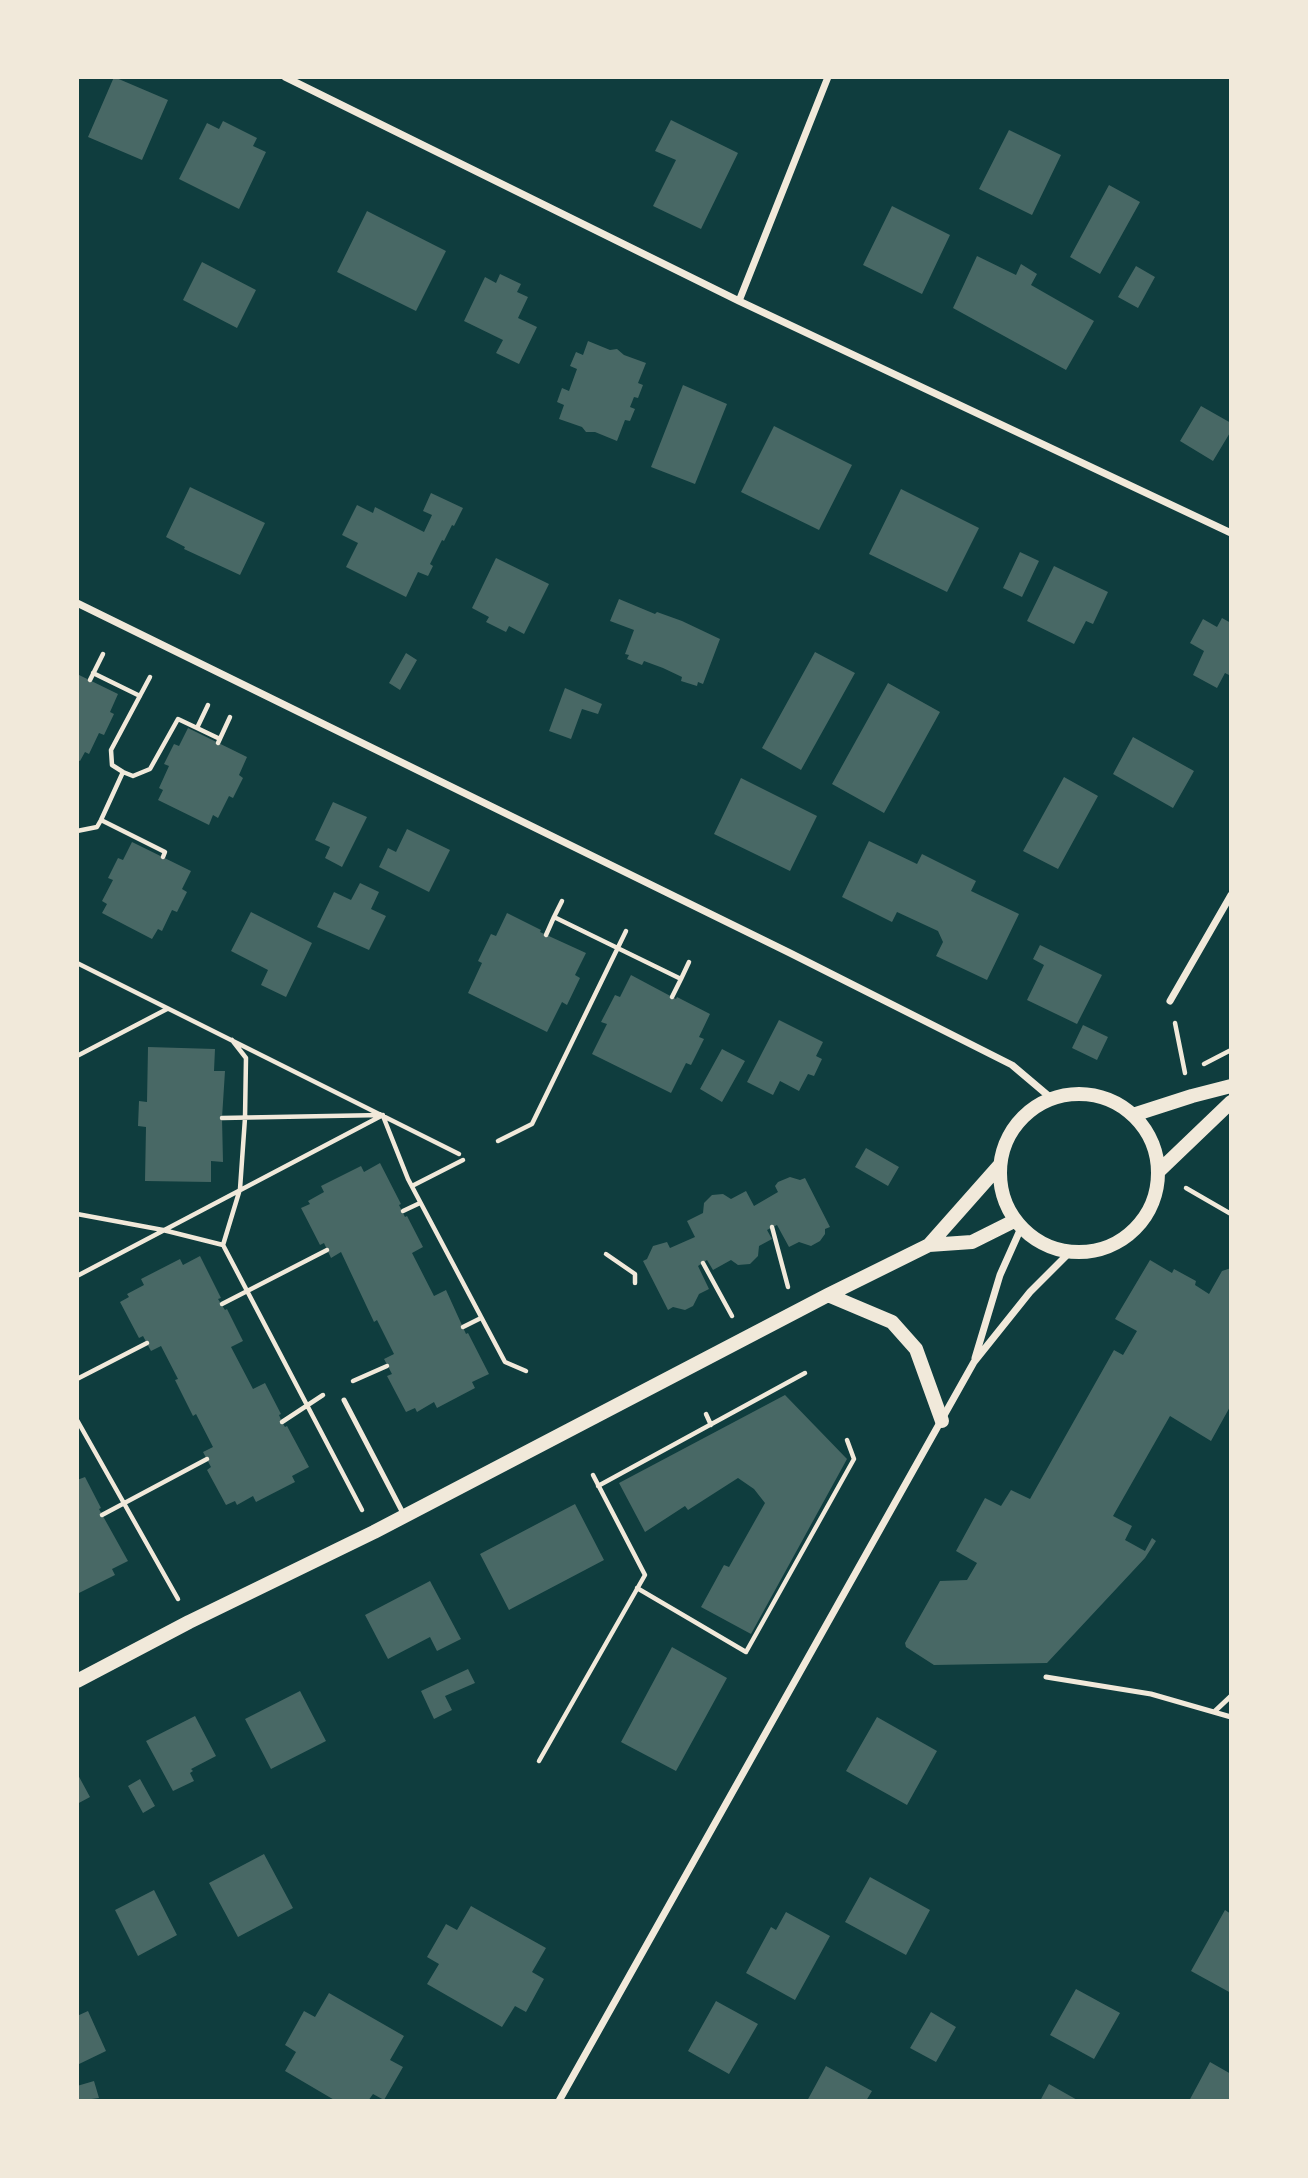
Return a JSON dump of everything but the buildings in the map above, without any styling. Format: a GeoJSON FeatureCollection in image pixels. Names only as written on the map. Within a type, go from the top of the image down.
{"type":"FeatureCollection","features":[{"type":"Feature","properties":{"kind":"main road"},"geometry":{"type":"LineString","coordinates":[[1133,1115],[1231,1087]]}},
{"type":"Feature","properties":{"kind":"main road"},"geometry":{"type":"LineString","coordinates":[[1074,1093],[1099,1095],[1121,1105],[1133,1115],[1150,1135],[1159,1171],[1156,1192],[1138,1227],[1122,1240],[1104,1248],[1069,1253],[1045,1245],[1018,1224],[1002,1193],[999,1166],[1004,1144],[1015,1124],[1031,1108],[1051,1098],[1074,1093]]}},
{"type":"Feature","properties":{"kind":"main road"},"geometry":{"type":"LineString","coordinates":[[1159,1171],[1231,1102]]}},
{"type":"Feature","properties":{"kind":"main road"},"geometry":{"type":"LineString","coordinates":[[929,1245],[999,1166]]}},
{"type":"Feature","properties":{"kind":"main road"},"geometry":{"type":"LineString","coordinates":[[77,1681],[189,1622],[374,1532],[828,1294],[929,1245],[972,1242],[1018,1224]]}},
{"type":"Feature","properties":{"kind":"main road"},"geometry":{"type":"LineString","coordinates":[[828,1294],[892,1322],[916,1349],[942,1421]]}},
{"type":"Feature","properties":{"kind":"street"},"geometry":{"type":"LineString","coordinates":[[285,77],[739,301],[1231,533]]}},
{"type":"Feature","properties":{"kind":"street"},"geometry":{"type":"LineString","coordinates":[[739,301],[828,77]]}},
{"type":"Feature","properties":{"kind":"street"},"geometry":{"type":"LineString","coordinates":[[77,603],[778,947],[1012,1065],[1051,1098]]}},
{"type":"Feature","properties":{"kind":"street"},"geometry":{"type":"LineString","coordinates":[[1170,1001],[1231,895]]}},
{"type":"Feature","properties":{"kind":"street"},"geometry":{"type":"LineString","coordinates":[[974,1362],[1018,1224]]}},
{"type":"Feature","properties":{"kind":"street"},"geometry":{"type":"LineString","coordinates":[[558,2101],[974,1362],[1030,1292],[1069,1253]]}},
{"type":"Feature","properties":{"kind":"lane"},"geometry":{"type":"LineString","coordinates":[[344,1400],[404,1516]]}},
{"type":"Feature","properties":{"kind":"lane"},"geometry":{"type":"LineString","coordinates":[[1046,1677],[1151,1694],[1231,1717]]}},
{"type":"Feature","properties":{"kind":"lane"},"geometry":{"type":"LineString","coordinates":[[1214,1712],[1231,1696]]}},
{"type":"Feature","properties":{"kind":"path"},"geometry":{"type":"LineString","coordinates":[[90,680],[103,654]]}},
{"type":"Feature","properties":{"kind":"path"},"geometry":{"type":"LineString","coordinates":[[93,673],[140,696]]}},
{"type":"Feature","properties":{"kind":"path"},"geometry":{"type":"LineString","coordinates":[[150,677],[111,750],[112,765],[123,772],[133,776],[150,769],[178,719],[219,741],[230,717]]}},
{"type":"Feature","properties":{"kind":"path"},"geometry":{"type":"LineString","coordinates":[[197,728],[208,705]]}},
{"type":"Feature","properties":{"kind":"path"},"geometry":{"type":"LineString","coordinates":[[77,831],[97,827],[123,772]]}},
{"type":"Feature","properties":{"kind":"path"},"geometry":{"type":"LineString","coordinates":[[100,820],[165,852],[163,857]]}},
{"type":"Feature","properties":{"kind":"path"},"geometry":{"type":"LineString","coordinates":[[546,935],[562,901]]}},
{"type":"Feature","properties":{"kind":"path"},"geometry":{"type":"LineString","coordinates":[[554,916],[681,979]]}},
{"type":"Feature","properties":{"kind":"path"},"geometry":{"type":"LineString","coordinates":[[498,1141],[531,1124],[626,932]]}},
{"type":"Feature","properties":{"kind":"path"},"geometry":{"type":"LineString","coordinates":[[672,997],[690,962]]}},
{"type":"Feature","properties":{"kind":"path"},"geometry":{"type":"LineString","coordinates":[[77,963],[459,1154]]}},
{"type":"Feature","properties":{"kind":"path"},"geometry":{"type":"LineString","coordinates":[[1170,1001],[1185,1074]]}},
{"type":"Feature","properties":{"kind":"path"},"geometry":{"type":"LineString","coordinates":[[77,1056],[168,1008]]}},
{"type":"Feature","properties":{"kind":"path"},"geometry":{"type":"LineString","coordinates":[[232,1040],[246,1058],[245,1118],[240,1189],[223,1245],[374,1532]]}},
{"type":"Feature","properties":{"kind":"path"},"geometry":{"type":"LineString","coordinates":[[222,1118],[383,1115]]}},
{"type":"Feature","properties":{"kind":"path"},"geometry":{"type":"LineString","coordinates":[[383,1115],[420,1203],[505,1362],[526,1371]]}},
{"type":"Feature","properties":{"kind":"path"},"geometry":{"type":"LineString","coordinates":[[77,1276],[383,1115]]}},
{"type":"Feature","properties":{"kind":"path"},"geometry":{"type":"LineString","coordinates":[[412,1186],[463,1160]]}},
{"type":"Feature","properties":{"kind":"path"},"geometry":{"type":"LineString","coordinates":[[1186,1188],[1231,1214]]}},
{"type":"Feature","properties":{"kind":"path"},"geometry":{"type":"LineString","coordinates":[[402,1212],[420,1203]]}},
{"type":"Feature","properties":{"kind":"path"},"geometry":{"type":"LineString","coordinates":[[77,1214],[163,1230],[223,1245]]}},
{"type":"Feature","properties":{"kind":"path"},"geometry":{"type":"LineString","coordinates":[[772,1227],[788,1286],[803,1308]]}},
{"type":"Feature","properties":{"kind":"path"},"geometry":{"type":"LineString","coordinates":[[222,1304],[327,1250]]}},
{"type":"Feature","properties":{"kind":"path"},"geometry":{"type":"LineString","coordinates":[[606,1254],[635,1274],[635,1283]]}},
{"type":"Feature","properties":{"kind":"path"},"geometry":{"type":"LineString","coordinates":[[703,1263],[742,1339]]}},
{"type":"Feature","properties":{"kind":"path"},"geometry":{"type":"LineString","coordinates":[[463,1327],[481,1317]]}},
{"type":"Feature","properties":{"kind":"path"},"geometry":{"type":"LineString","coordinates":[[77,1380],[147,1343]]}},
{"type":"Feature","properties":{"kind":"path"},"geometry":{"type":"LineString","coordinates":[[350,1382],[387,1366]]}},
{"type":"Feature","properties":{"kind":"path"},"geometry":{"type":"LineString","coordinates":[[598,1486],[805,1373]]}},
{"type":"Feature","properties":{"kind":"path"},"geometry":{"type":"LineString","coordinates":[[282,1422],[308,1403]]}},
{"type":"Feature","properties":{"kind":"path"},"geometry":{"type":"LineString","coordinates":[[706,1414],[711,1425]]}},
{"type":"Feature","properties":{"kind":"path"},"geometry":{"type":"LineString","coordinates":[[77,1420],[189,1622]]}},
{"type":"Feature","properties":{"kind":"path"},"geometry":{"type":"LineString","coordinates":[[637,1588],[746,1653],[854,1459],[847,1440]]}},
{"type":"Feature","properties":{"kind":"path"},"geometry":{"type":"LineString","coordinates":[[102,1515],[207,1459]]}},
{"type":"Feature","properties":{"kind":"path"},"geometry":{"type":"LineString","coordinates":[[539,1760],[645,1575],[593,1475]]}}]}
